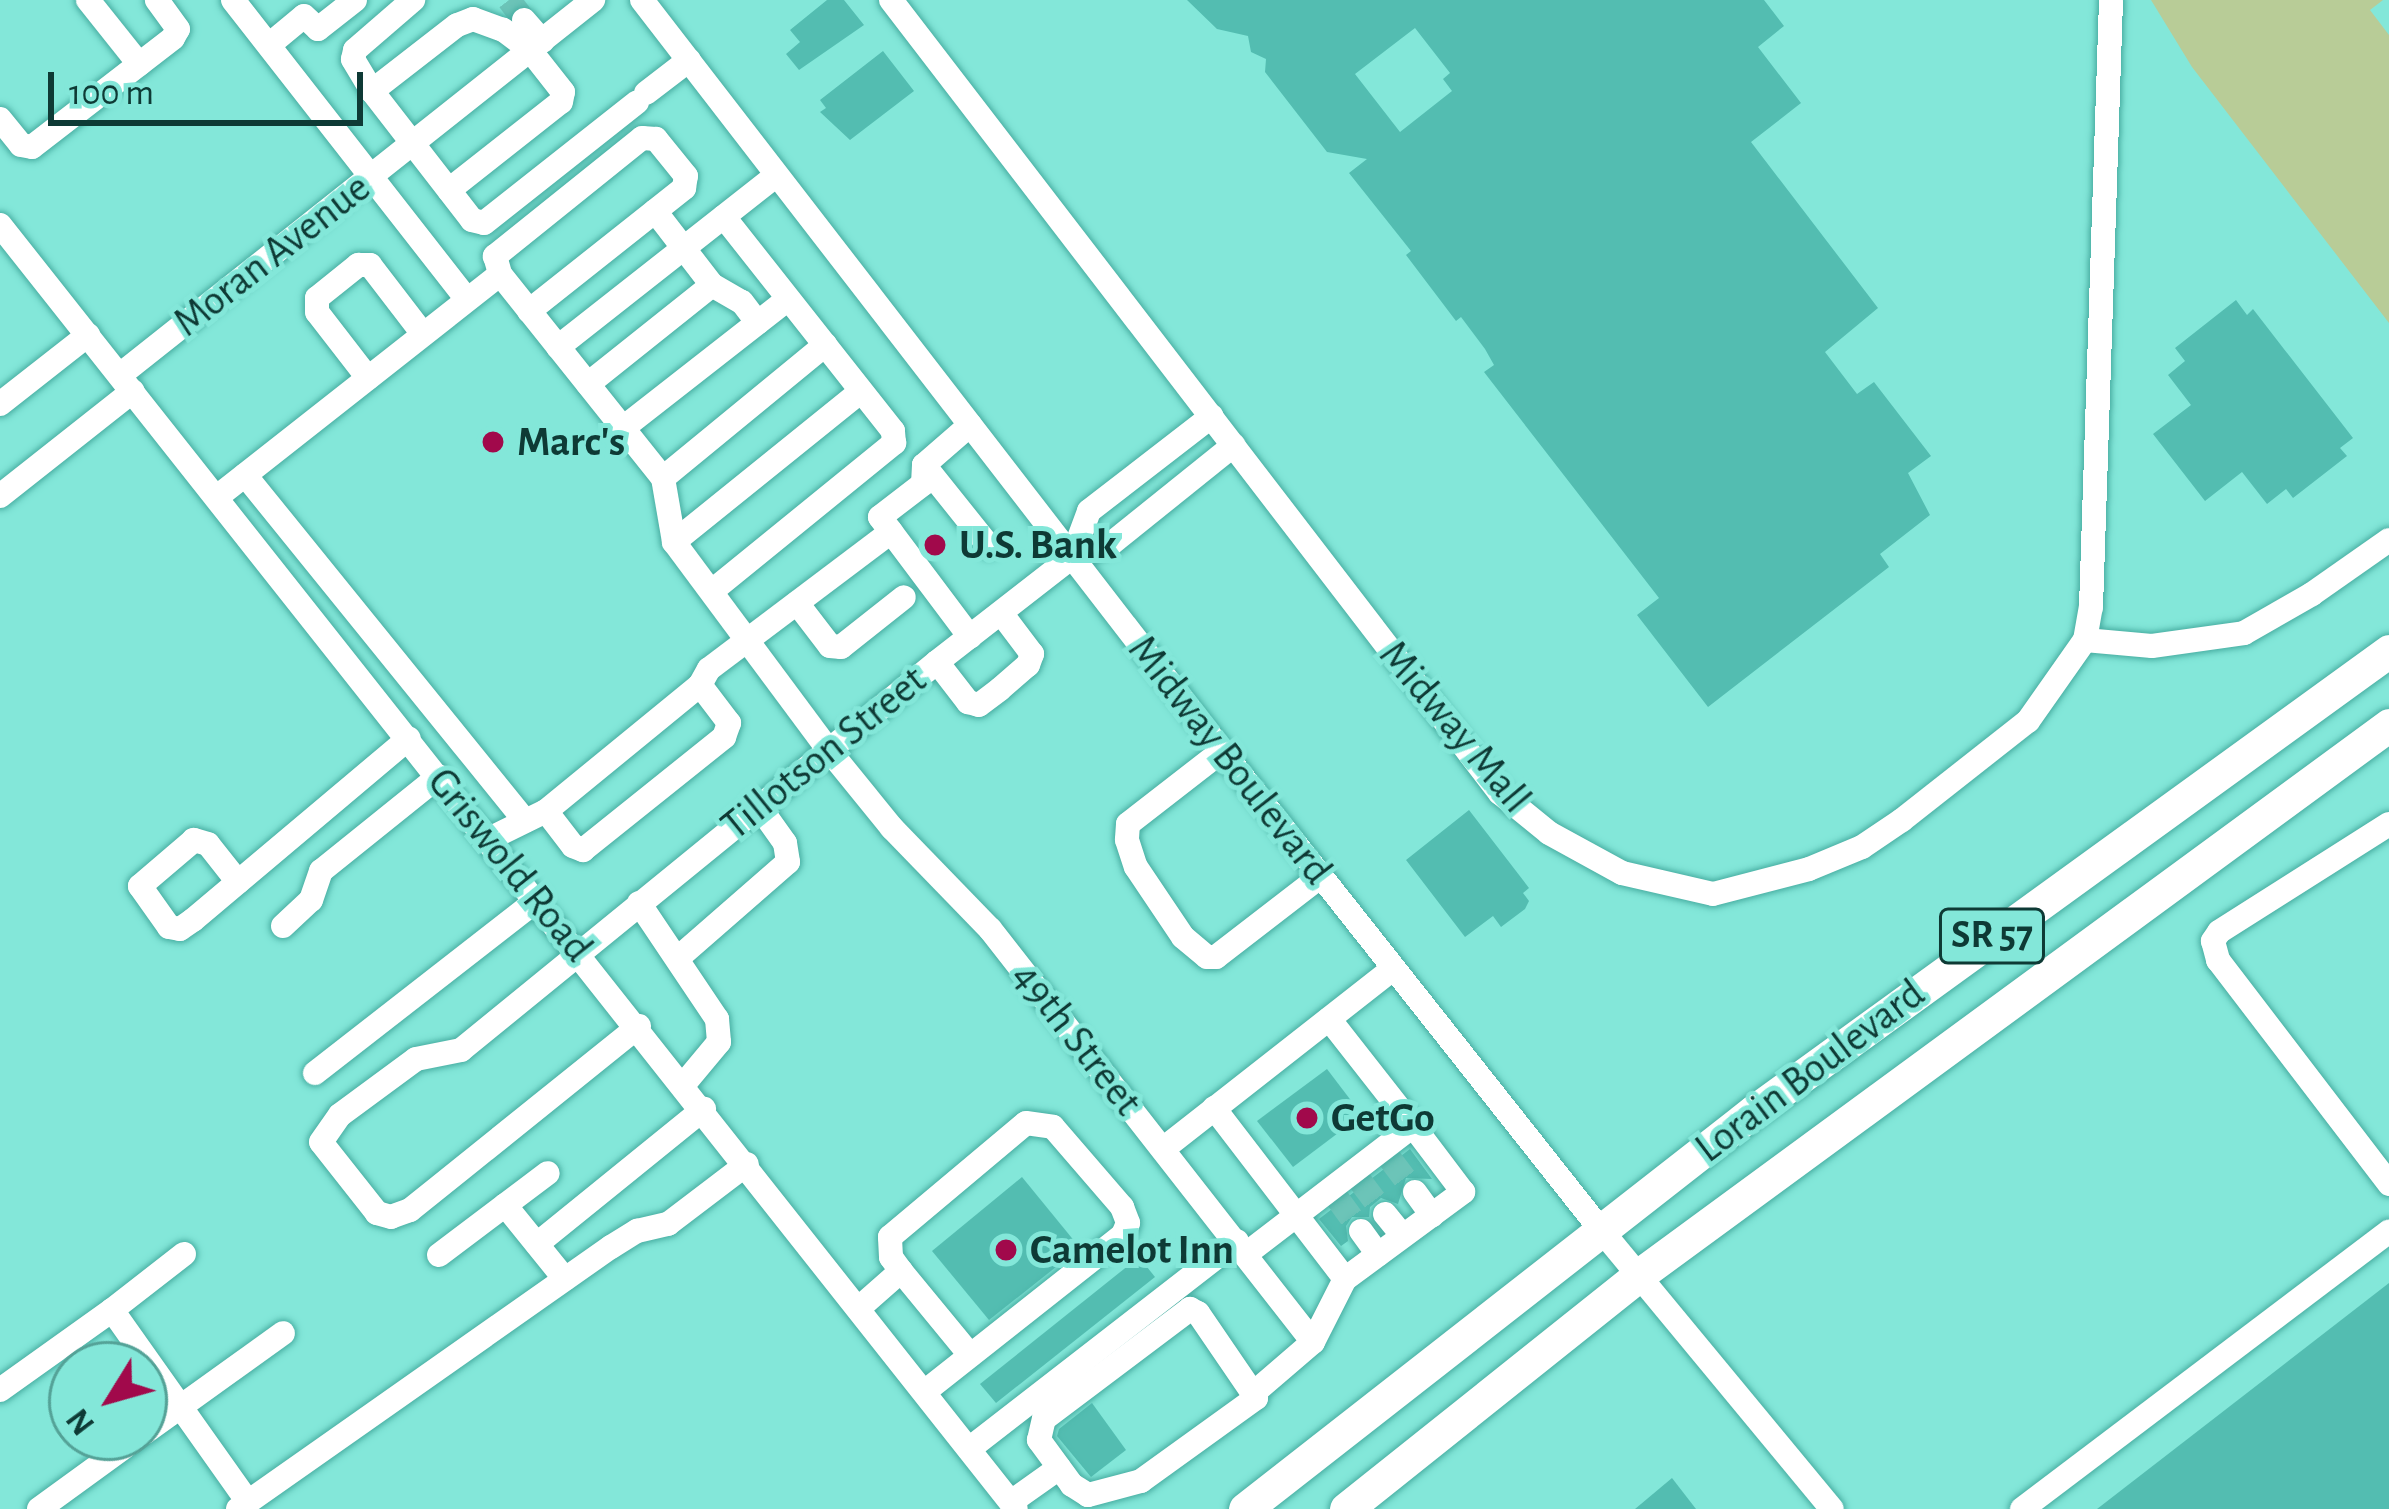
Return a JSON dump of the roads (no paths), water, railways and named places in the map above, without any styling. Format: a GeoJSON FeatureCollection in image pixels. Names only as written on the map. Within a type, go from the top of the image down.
{"type":"FeatureCollection","features":[{"type":"Feature","properties":{"kind":"highway","name":"Lorain Boulevard"},"geometry":{"type":"LineString","coordinates":[[1245,1509],[1601,1229],[2099,857],[2389,651]]}},
{"type":"Feature","properties":{"kind":"highway","name":"Lorain Boulevard"},"geometry":{"type":"LineString","coordinates":[[1346,1509],[1639,1275],[2389,725]]}},
{"type":"Feature","properties":{"kind":"street"},"geometry":{"type":"LineString","coordinates":[[88,0],[139,64]]}},
{"type":"Feature","properties":{"kind":"street"},"geometry":{"type":"LineString","coordinates":[[0,118],[21,145],[32,147],[178,29],[157,0]]}},
{"type":"Feature","properties":{"kind":"street"},"geometry":{"type":"LineString","coordinates":[[232,0],[467,299]]}},
{"type":"Feature","properties":{"kind":"street"},"geometry":{"type":"LineString","coordinates":[[268,46],[304,16],[318,29],[355,0]]}},
{"type":"Feature","properties":{"kind":"street"},"geometry":{"type":"LineString","coordinates":[[413,0],[355,50],[352,59],[472,220],[484,224],[689,60]]}},
{"type":"Feature","properties":{"kind":"street","name":"Moran Avenue"},"geometry":{"type":"LineString","coordinates":[[0,496],[371,176],[593,0]]}},
{"type":"Feature","properties":{"kind":"street","name":"Midway Boulevard"},"geometry":{"type":"LineString","coordinates":[[642,0],[1222,751],[1601,1229],[1832,1509]]}},
{"type":"Feature","properties":{"kind":"street","name":"Midway Mall"},"geometry":{"type":"LineString","coordinates":[[891,0],[1500,793],[1549,833],[1595,860],[1622,873],[1700,893],[1743,890],[1862,847],[2028,722],[2085,640],[2091,607],[2110,0]]}},
{"type":"Feature","properties":{"kind":"street"},"geometry":{"type":"LineString","coordinates":[[372,91],[457,25],[473,19],[536,45]]}},
{"type":"Feature","properties":{"kind":"street"},"geometry":{"type":"LineString","coordinates":[[449,190],[561,102],[563,92],[524,20]]}},
{"type":"Feature","properties":{"kind":"street"},"geometry":{"type":"LineString","coordinates":[[529,311],[687,183],[650,136],[495,256],[500,274],[529,311],[587,384],[663,478],[674,542],[861,391]]}},
{"type":"Feature","properties":{"kind":"street"},"geometry":{"type":"LineString","coordinates":[[558,347],[775,176]]}},
{"type":"Feature","properties":{"kind":"street"},"geometry":{"type":"LineString","coordinates":[[655,211],[712,285],[742,302],[758,323]]}},
{"type":"Feature","properties":{"kind":"street"},"geometry":{"type":"LineString","coordinates":[[712,591],[889,451],[893,431],[724,217]]}},
{"type":"Feature","properties":{"kind":"street","name":"Griswold Road"},"geometry":{"type":"LineString","coordinates":[[0,225],[1014,1506]]}},
{"type":"Feature","properties":{"kind":"street"},"geometry":{"type":"LineString","coordinates":[[368,378],[317,312],[316,298],[358,265],[370,265],[424,334]]}},
{"type":"Feature","properties":{"kind":"street"},"geometry":{"type":"LineString","coordinates":[[217,497],[500,274]]}},
{"type":"Feature","properties":{"kind":"street"},"geometry":{"type":"LineString","coordinates":[[587,384],[712,285]]}},
{"type":"Feature","properties":{"kind":"street"},"geometry":{"type":"LineString","coordinates":[[623,428],[788,299]]}},
{"type":"Feature","properties":{"kind":"street"},"geometry":{"type":"LineString","coordinates":[[0,404],[88,335]]}},
{"type":"Feature","properties":{"kind":"street"},"geometry":{"type":"LineString","coordinates":[[663,478],[825,345]]}},
{"type":"Feature","properties":{"kind":"street","name":"Tillotson Street"},"geometry":{"type":"LineString","coordinates":[[1072,557],[1089,511],[1211,416]]}},
{"type":"Feature","properties":{"kind":"street"},"geometry":{"type":"LineString","coordinates":[[970,424],[924,465],[922,484],[880,517],[970,637]]}},
{"type":"Feature","properties":{"kind":"street","name":"Tillotson Street"},"geometry":{"type":"LineString","coordinates":[[639,1027],[410,1210],[391,1217],[376,1213],[320,1142],[325,1131],[416,1059],[460,1050],[937,662],[1072,557],[1112,543],[1234,445]]}},
{"type":"Feature","properties":{"kind":"street"},"geometry":{"type":"LineString","coordinates":[[924,465],[988,546]]}},
{"type":"Feature","properties":{"kind":"street"},"geometry":{"type":"LineString","coordinates":[[245,475],[535,816],[573,846],[583,850],[724,737],[729,723],[700,685]]}},
{"type":"Feature","properties":{"kind":"street"},"geometry":{"type":"LineString","coordinates":[[489,838],[535,816],[700,685],[709,668],[891,532]]}},
{"type":"Feature","properties":{"kind":"street"},"geometry":{"type":"LineString","coordinates":[[2085,640],[2152,646],[2244,633],[2312,595],[2389,539]]}},
{"type":"Feature","properties":{"kind":"street","name":"49th Street"},"geometry":{"type":"LineString","coordinates":[[674,542],[827,748],[892,828],[990,929],[1313,1342]]}},
{"type":"Feature","properties":{"kind":"street"},"geometry":{"type":"LineString","coordinates":[[797,603],[830,646],[841,647],[904,597]]}},
{"type":"Feature","properties":{"kind":"street"},"geometry":{"type":"LineString","coordinates":[[937,662],[968,702],[979,705],[1028,665],[1032,654],[1000,613]]}},
{"type":"Feature","properties":{"kind":"street"},"geometry":{"type":"LineString","coordinates":[[238,882],[409,738]]}},
{"type":"Feature","properties":{"kind":"street"},"geometry":{"type":"LineString","coordinates":[[1222,751],[1128,824],[1127,841],[1136,867],[1183,938],[1207,957],[1216,957],[1322,876]]}},
{"type":"Feature","properties":{"kind":"street"},"geometry":{"type":"LineString","coordinates":[[283,926],[311,900],[321,871],[439,776]]}},
{"type":"Feature","properties":{"kind":"street"},"geometry":{"type":"LineString","coordinates":[[678,958],[788,862],[785,843],[758,805]]}},
{"type":"Feature","properties":{"kind":"street"},"geometry":{"type":"LineString","coordinates":[[2389,824],[2219,932],[2213,941],[2218,959],[2389,1184]]}},
{"type":"Feature","properties":{"kind":"street"},"geometry":{"type":"LineString","coordinates":[[315,1073],[537,900]]}},
{"type":"Feature","properties":{"kind":"street"},"geometry":{"type":"LineString","coordinates":[[639,903],[717,1019],[719,1042],[684,1084]]}},
{"type":"Feature","properties":{"kind":"street"},"geometry":{"type":"LineString","coordinates":[[1163,1149],[1394,968]]}},
{"type":"Feature","properties":{"kind":"street"},"geometry":{"type":"LineString","coordinates":[[1256,1391],[1198,1312],[1184,1310],[1044,1419],[1039,1440],[1072,1485],[1088,1495],[1141,1481],[1251,1405],[1256,1391],[1313,1342],[1345,1279],[1462,1192],[1329,1019]]}},
{"type":"Feature","properties":{"kind":"street"},"geometry":{"type":"LineString","coordinates":[[1214,1108],[1345,1279]]}},
{"type":"Feature","properties":{"kind":"street"},"geometry":{"type":"LineString","coordinates":[[537,1244],[704,1109]]}},
{"type":"Feature","properties":{"kind":"street"},"geometry":{"type":"LineString","coordinates":[[924,1392],[1123,1235],[1128,1223],[1122,1208],[1053,1127],[1026,1123],[890,1237],[891,1257],[970,1355]]}},
{"type":"Feature","properties":{"kind":"street"},"geometry":{"type":"LineString","coordinates":[[969,1449],[1241,1248],[1333,1194],[1386,1154],[1413,1126]]}},
{"type":"Feature","properties":{"kind":"street"},"geometry":{"type":"LineString","coordinates":[[112,1310],[243,1505],[565,1279],[637,1231],[668,1224],[747,1164]]}},
{"type":"Feature","properties":{"kind":"street"},"geometry":{"type":"LineString","coordinates":[[439,1255],[548,1173]]}},
{"type":"Feature","properties":{"kind":"street"},"geometry":{"type":"LineString","coordinates":[[1414,1192],[1432,1215]]}},
{"type":"Feature","properties":{"kind":"street"},"geometry":{"type":"LineString","coordinates":[[506,1205],[565,1279]]}},
{"type":"Feature","properties":{"kind":"street"},"geometry":{"type":"LineString","coordinates":[[1385,1214],[1402,1236]]}},
{"type":"Feature","properties":{"kind":"street"},"geometry":{"type":"LineString","coordinates":[[1361,1231],[1378,1254]]}},
{"type":"Feature","properties":{"kind":"street"},"geometry":{"type":"LineString","coordinates":[[2022,1509],[2389,1231]]}},
{"type":"Feature","properties":{"kind":"street"},"geometry":{"type":"LineString","coordinates":[[0,1390],[184,1253]]}},
{"type":"Feature","properties":{"kind":"street"},"geometry":{"type":"LineString","coordinates":[[860,1309],[901,1271]]}},
{"type":"Feature","properties":{"kind":"street"},"geometry":{"type":"LineString","coordinates":[[168,1415],[283,1334]]}},
{"type":"Feature","properties":{"kind":"street"},"geometry":{"type":"LineString","coordinates":[[39,1509],[105,1461]]}},
{"type":"Feature","properties":{"kind":"street"},"geometry":{"type":"LineString","coordinates":[[1014,1506],[1059,1468]]}},
{"type":"Feature","properties":{"kind":"tunnel"},"geometry":{"type":"LineString","coordinates":[[509,0],[524,20]]}},
{"type":"Feature","properties":{"kind":"tunnel"},"geometry":{"type":"LineString","coordinates":[[1390,1159],[1415,1192]]}},
{"type":"Feature","properties":{"kind":"tunnel"},"geometry":{"type":"LineString","coordinates":[[1360,1181],[1385,1214]]}},
{"type":"Feature","properties":{"kind":"tunnel"},"geometry":{"type":"LineString","coordinates":[[1337,1198],[1361,1231]]}},
{"type":"Feature","properties":{"kind":"place","name":"Marc's"},"geometry":{"type":"Point","coordinates":[493,442]}},
{"type":"Feature","properties":{"kind":"place","name":"U.S. Bank"},"geometry":{"type":"Point","coordinates":[935,545]}},
{"type":"Feature","properties":{"kind":"place","name":"GetGo"},"geometry":{"type":"Point","coordinates":[1307,1118]}},
{"type":"Feature","properties":{"kind":"place","name":"Camelot Inn"},"geometry":{"type":"Point","coordinates":[1006,1250]}}]}
